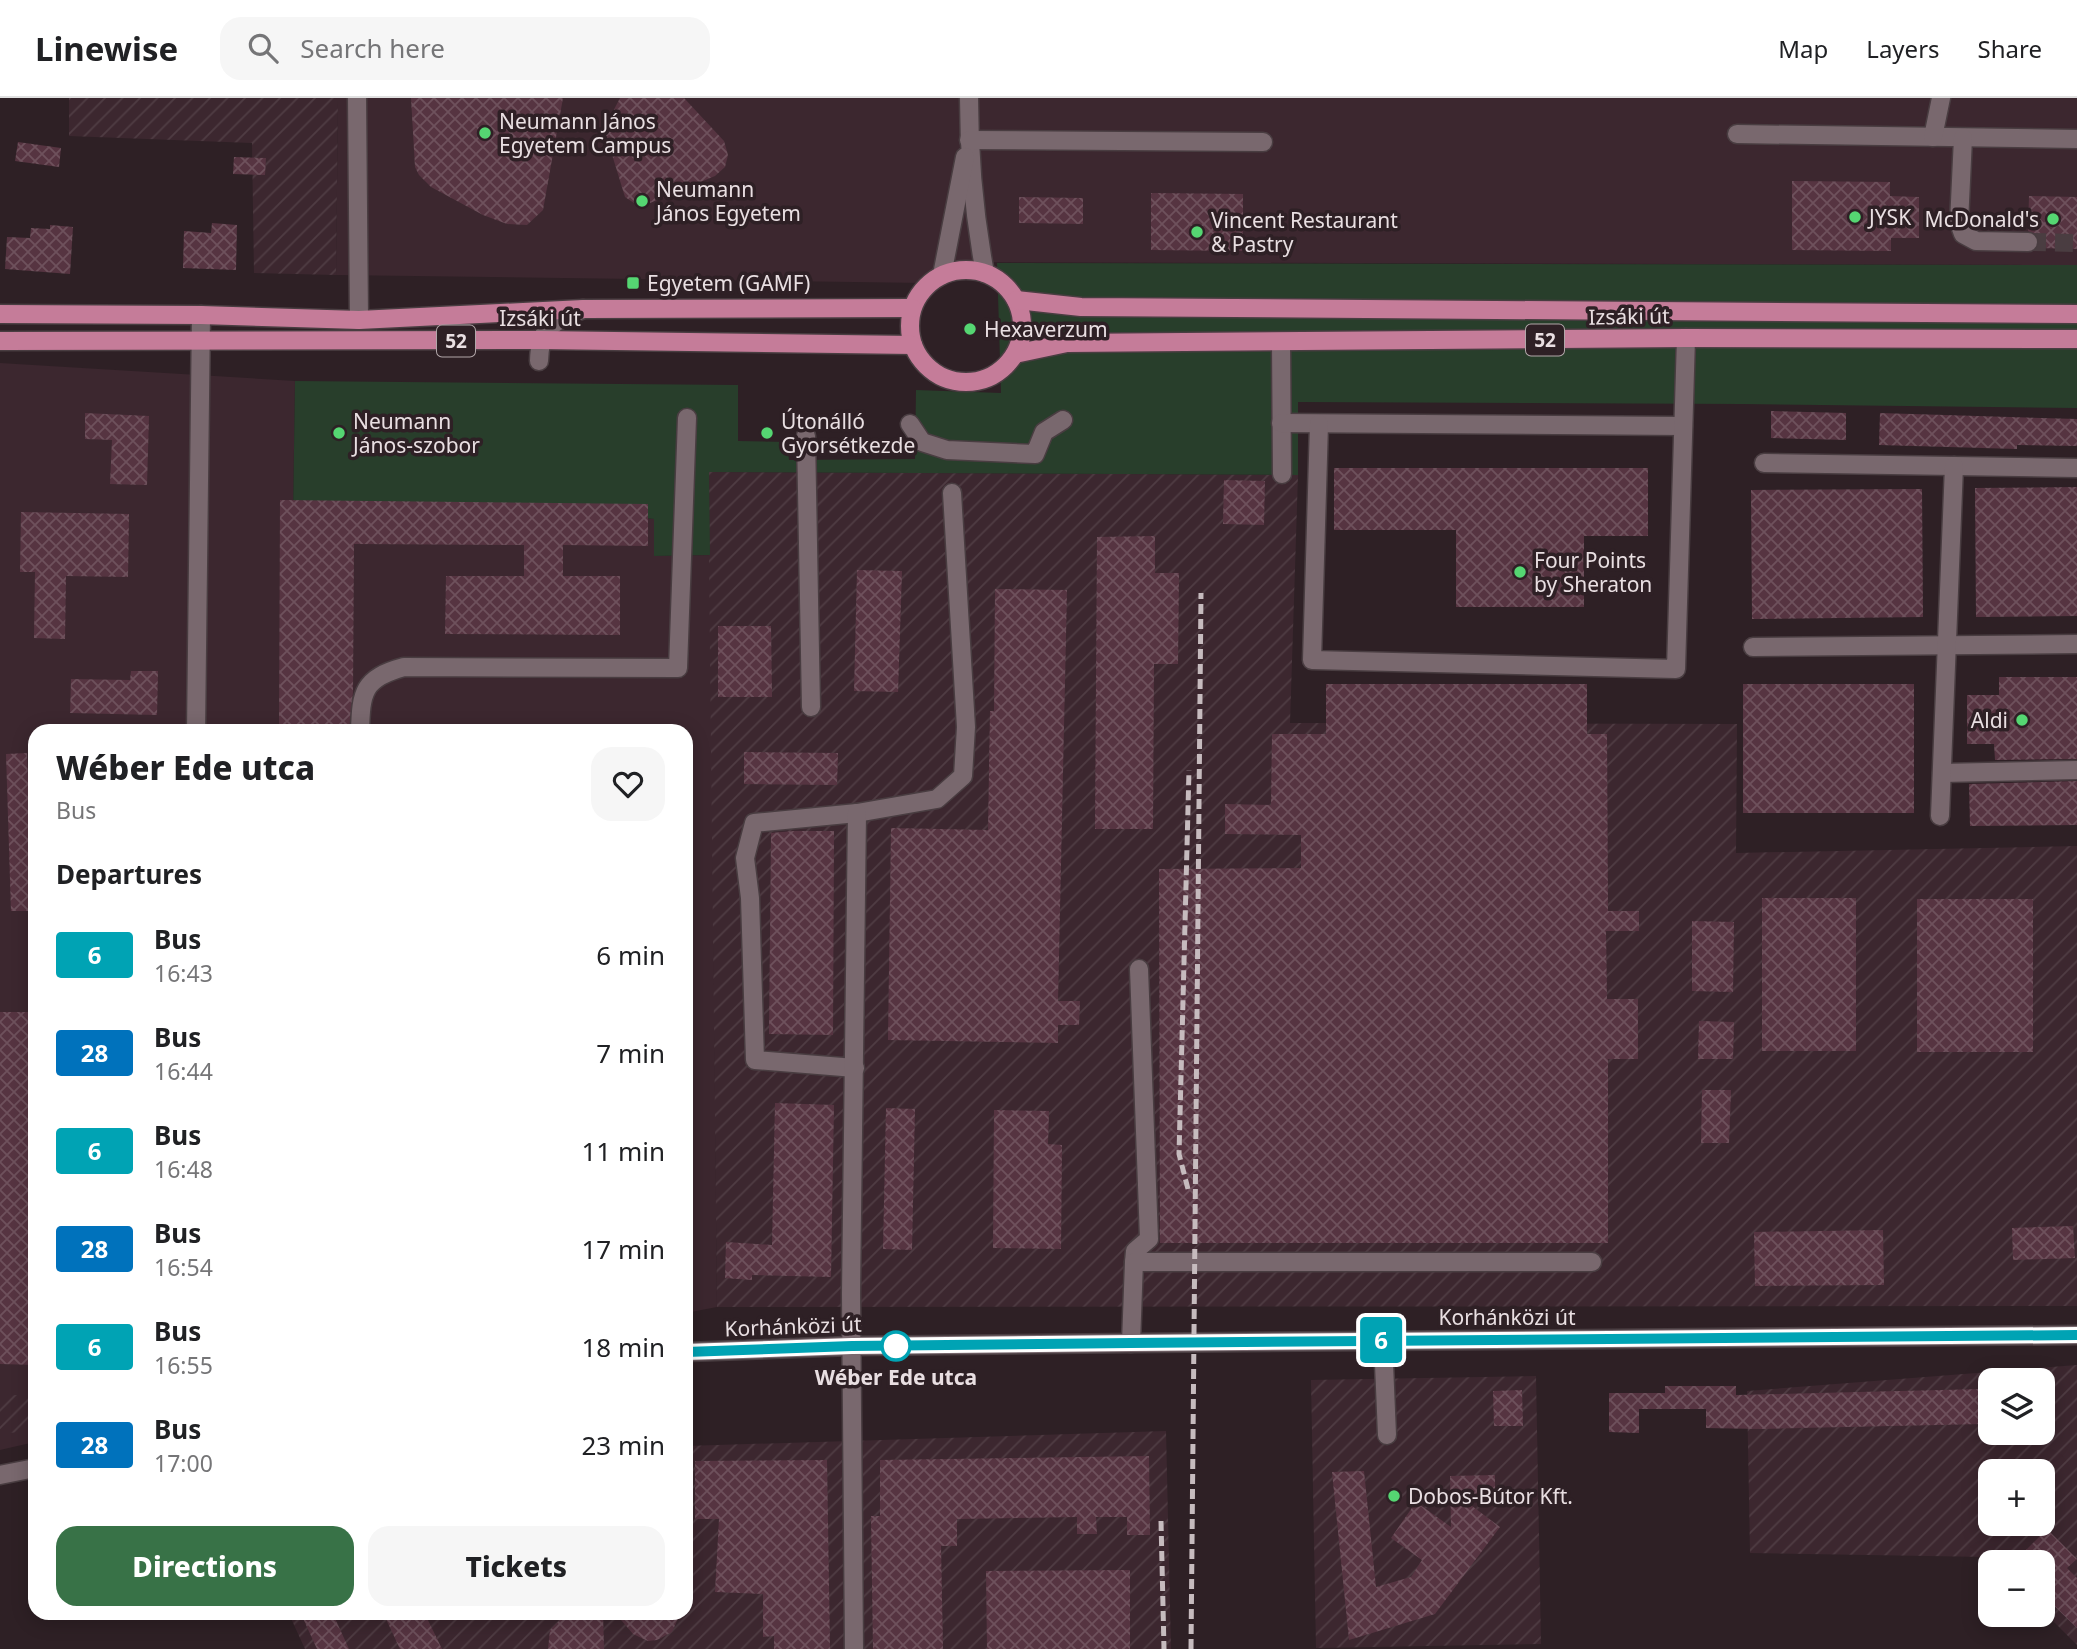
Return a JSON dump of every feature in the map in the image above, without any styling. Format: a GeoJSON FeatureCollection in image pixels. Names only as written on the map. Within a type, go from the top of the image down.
{"type":"FeatureCollection","features":[{"type":"Feature","properties":{"kind":"main road"},"geometry":{"type":"LineString","coordinates":[[964,270],[985,273],[1000,281],[1016,300],[1022,333],[1015,354],[995,374],[982,380],[961,382],[940,376],[919,358],[913,345],[910,333],[912,308],[923,288],[942,275],[964,270]]}},
{"type":"Feature","properties":{"kind":"main road","name":"Izsáki út"},"geometry":{"type":"LineString","coordinates":[[1016,300],[1081,307],[2077,314]]}},
{"type":"Feature","properties":{"kind":"main road","name":"Izsáki út"},"geometry":{"type":"LineString","coordinates":[[0,314],[201,315],[359,320],[583,309],[912,308]]}},
{"type":"Feature","properties":{"kind":"main road","name":"Izsáki út"},"geometry":{"type":"LineString","coordinates":[[1015,354],[1067,343],[1686,338],[2077,339]]}},
{"type":"Feature","properties":{"kind":"main road","name":"Izsáki út"},"geometry":{"type":"LineString","coordinates":[[0,341],[540,340],[913,345]]}},
{"type":"Feature","properties":{"kind":"street"},"geometry":{"type":"LineString","coordinates":[[358,98],[359,320]]}},
{"type":"Feature","properties":{"kind":"street"},"geometry":{"type":"LineString","coordinates":[[969,98],[969,140],[977,233],[985,273]]}},
{"type":"Feature","properties":{"kind":"street"},"geometry":{"type":"LineString","coordinates":[[1933,137],[1941,98]]}},
{"type":"Feature","properties":{"kind":"street"},"geometry":{"type":"LineString","coordinates":[[1737,134],[2077,139]]}},
{"type":"Feature","properties":{"kind":"street"},"geometry":{"type":"LineString","coordinates":[[1963,138],[1959,223],[1962,234],[1976,241],[2028,242]]}},
{"type":"Feature","properties":{"kind":"street"},"geometry":{"type":"LineString","coordinates":[[969,140],[1263,142]]}},
{"type":"Feature","properties":{"kind":"street"},"geometry":{"type":"LineString","coordinates":[[942,275],[948,232],[969,140]]}},
{"type":"Feature","properties":{"kind":"street"},"geometry":{"type":"LineString","coordinates":[[539,361],[540,340],[550,325],[583,309]]}},
{"type":"Feature","properties":{"kind":"street"},"geometry":{"type":"LineString","coordinates":[[196,724],[201,315]]}},
{"type":"Feature","properties":{"kind":"street"},"geometry":{"type":"LineString","coordinates":[[1318,424],[1312,660],[1676,669],[1686,338]]}},
{"type":"Feature","properties":{"kind":"street"},"geometry":{"type":"LineString","coordinates":[[1281,343],[1282,474]]}},
{"type":"Feature","properties":{"kind":"street"},"geometry":{"type":"LineString","coordinates":[[361,724],[363,692],[378,676],[404,667],[678,668],[687,418]]}},
{"type":"Feature","properties":{"kind":"street"},"geometry":{"type":"LineString","coordinates":[[910,424],[912,442],[947,450],[1035,454],[1044,432],[1063,420]]}},
{"type":"Feature","properties":{"kind":"street"},"geometry":{"type":"LineString","coordinates":[[1281,423],[1683,426]]}},
{"type":"Feature","properties":{"kind":"street"},"geometry":{"type":"LineString","coordinates":[[806,436],[811,707]]}},
{"type":"Feature","properties":{"kind":"street"},"geometry":{"type":"LineString","coordinates":[[1764,463],[2077,468]]}},
{"type":"Feature","properties":{"kind":"street"},"geometry":{"type":"LineString","coordinates":[[1940,816],[1954,466]]}},
{"type":"Feature","properties":{"kind":"street"},"geometry":{"type":"LineString","coordinates":[[855,1068],[755,1060],[750,898],[745,858],[754,823],[857,813],[937,799],[963,776],[966,727],[952,493]]}},
{"type":"Feature","properties":{"kind":"street"},"geometry":{"type":"LineString","coordinates":[[1753,647],[2077,644]]}},
{"type":"Feature","properties":{"kind":"street"},"geometry":{"type":"LineString","coordinates":[[1942,773],[2077,769]]}},
{"type":"Feature","properties":{"kind":"street"},"geometry":{"type":"LineString","coordinates":[[854,1649],[852,1346],[857,813]]}},
{"type":"Feature","properties":{"kind":"street"},"geometry":{"type":"LineString","coordinates":[[1131,1343],[1135,1251],[1149,1239],[1139,969]]}},
{"type":"Feature","properties":{"kind":"street"},"geometry":{"type":"LineString","coordinates":[[1134,1262],[1592,1262]]}},
{"type":"Feature","properties":{"kind":"street","name":"Korhánközi út"},"geometry":{"type":"LineString","coordinates":[[693,1352],[852,1346],[2077,1335]]}},
{"type":"Feature","properties":{"kind":"street"},"geometry":{"type":"LineString","coordinates":[[1383,1340],[1387,1435]]}},
{"type":"Feature","properties":{"kind":"street"},"geometry":{"type":"LineString","coordinates":[[0,1475],[28,1469]]}},
{"type":"Feature","properties":{"kind":"shaded area"},"geometry":{"type":"Polygon","coordinates":[[[69,98],[338,98],[336,275],[254,273],[252,143],[69,136],[69,98]]]}},
{"type":"Feature","properties":{"kind":"shaded area"},"geometry":{"type":"Polygon","coordinates":[[[338,98],[2077,98],[2077,265],[939,262],[925,283],[336,275],[338,98]]]}},
{"type":"Feature","properties":{"kind":"shaded area"},"geometry":{"type":"Polygon","coordinates":[[[0,363],[295,381],[293,517],[523,503],[654,519],[655,556],[710,555],[717,1307],[693,1312],[693,724],[28,724],[28,1444],[0,1450],[0,363]]]}},
{"type":"Feature","properties":{"kind":"shaded area"},"geometry":{"type":"Polygon","coordinates":[[[708,472],[1298,475],[1290,723],[1737,724],[1736,853],[2077,846],[2077,1306],[717,1307],[708,472]]]}},
{"type":"Feature","properties":{"kind":"shaded area"},"geometry":{"type":"Polygon","coordinates":[[[2077,1365],[2077,1645],[2055,1623],[2055,1550],[1978,1550],[1978,1557],[1750,1553],[1747,1391],[1978,1373],[1978,1445],[2055,1445],[2055,1368],[2039,1368],[2077,1365]]]}},
{"type":"Feature","properties":{"kind":"shaded area"},"geometry":{"type":"Polygon","coordinates":[[[1536,1376],[1541,1644],[1316,1648],[1311,1380],[1536,1376]]]}},
{"type":"Feature","properties":{"kind":"shaded area"},"geometry":{"type":"Polygon","coordinates":[[[28,1394],[28,1432],[0,1433],[0,1396],[28,1394]]]}},
{"type":"Feature","properties":{"kind":"shaded area"},"geometry":{"type":"Polygon","coordinates":[[[1166,1431],[1171,1649],[305,1649],[292,1620],[693,1620],[693,1446],[1166,1431]]]}},
{"type":"Feature","properties":{"kind":"green space"},"geometry":{"type":"Polygon","coordinates":[[[997,263],[2077,265],[2077,408],[1298,402],[1298,475],[709,472],[710,555],[654,556],[654,519],[523,503],[293,518],[295,381],[738,385],[738,441],[787,442],[789,460],[915,459],[916,390],[1001,393],[997,263]]]}},
{"type":"Feature","properties":{"kind":"building","name":"Neumann János Egyetem Campus"},"geometry":{"type":"Polygon","coordinates":[[[411,98],[563,98],[543,210],[527,225],[507,224],[483,215],[431,187],[415,167],[411,98]]]}},
{"type":"Feature","properties":{"kind":"building"},"geometry":{"type":"Polygon","coordinates":[[[620,98],[684,98],[724,141],[728,155],[725,167],[715,176],[650,203],[634,203],[625,197],[606,135],[607,123],[620,98]]]}},
{"type":"Feature","properties":{"kind":"building"},"geometry":{"type":"Polygon","coordinates":[[[18,142],[61,148],[59,167],[15,161],[18,142]]]}},
{"type":"Feature","properties":{"kind":"building"},"geometry":{"type":"Polygon","coordinates":[[[234,157],[266,158],[265,175],[233,174],[234,157]]]}},
{"type":"Feature","properties":{"kind":"building","name":"JYSK"},"geometry":{"type":"Polygon","coordinates":[[[1792,181],[1890,182],[1890,196],[1919,197],[1919,238],[1891,238],[1891,251],[1792,250],[1792,181]]]}},
{"type":"Feature","properties":{"kind":"building","name":"Vincent Restaurant & Pastry"},"geometry":{"type":"Polygon","coordinates":[[[1151,193],[1243,194],[1243,251],[1151,250],[1151,193]]]}},
{"type":"Feature","properties":{"kind":"building","name":"McDonald's"},"geometry":{"type":"Polygon","coordinates":[[[2029,196],[2077,197],[2077,249],[2038,248],[2038,237],[2028,231],[2029,196]]]}},
{"type":"Feature","properties":{"kind":"building"},"geometry":{"type":"Polygon","coordinates":[[[1019,197],[1083,198],[1083,224],[1019,223],[1019,197]]]}},
{"type":"Feature","properties":{"kind":"building"},"geometry":{"type":"Polygon","coordinates":[[[212,223],[237,225],[236,270],[183,268],[184,231],[211,233],[212,223]]]}},
{"type":"Feature","properties":{"kind":"building"},"geometry":{"type":"Polygon","coordinates":[[[50,225],[73,227],[70,274],[5,269],[7,237],[30,238],[31,228],[50,229],[50,225]]]}},
{"type":"Feature","properties":{"kind":"building"},"geometry":{"type":"Polygon","coordinates":[[[1771,411],[1846,413],[1846,440],[1771,438],[1771,411]]]}},
{"type":"Feature","properties":{"kind":"building"},"geometry":{"type":"Polygon","coordinates":[[[85,413],[149,416],[147,485],[110,484],[112,440],[85,439],[85,413]]]}},
{"type":"Feature","properties":{"kind":"building"},"geometry":{"type":"Polygon","coordinates":[[[1880,413],[2077,419],[2077,446],[2017,445],[2017,449],[1879,445],[1880,413]]]}},
{"type":"Feature","properties":{"kind":"building","name":"Four Points by Sheraton"},"geometry":{"type":"Polygon","coordinates":[[[1334,468],[1648,468],[1648,536],[1584,536],[1584,607],[1456,607],[1456,530],[1334,530],[1334,468]]]}},
{"type":"Feature","properties":{"kind":"building"},"geometry":{"type":"Polygon","coordinates":[[[1224,480],[1265,481],[1264,525],[1223,524],[1224,480]]]}},
{"type":"Feature","properties":{"kind":"building"},"geometry":{"type":"Polygon","coordinates":[[[2077,487],[2077,616],[1976,617],[1975,488],[2077,487]]]}},
{"type":"Feature","properties":{"kind":"building"},"geometry":{"type":"Polygon","coordinates":[[[1922,489],[1923,617],[1752,619],[1751,490],[1922,489]]]}},
{"type":"Feature","properties":{"kind":"building"},"geometry":{"type":"Polygon","coordinates":[[[280,500],[648,504],[648,546],[563,545],[563,576],[620,576],[620,635],[445,634],[446,576],[524,576],[524,545],[354,544],[353,692],[350,724],[279,724],[280,500]]]}},
{"type":"Feature","properties":{"kind":"building"},"geometry":{"type":"Polygon","coordinates":[[[21,512],[129,514],[128,577],[66,576],[65,639],[34,638],[35,572],[20,572],[21,512]]]}},
{"type":"Feature","properties":{"kind":"building"},"geometry":{"type":"Polygon","coordinates":[[[1155,536],[1155,573],[1179,573],[1178,664],[1154,664],[1153,829],[1095,829],[1097,537],[1155,536]]]}},
{"type":"Feature","properties":{"kind":"building"},"geometry":{"type":"Polygon","coordinates":[[[857,570],[902,571],[898,692],[854,691],[857,570]]]}},
{"type":"Feature","properties":{"kind":"building"},"geometry":{"type":"Polygon","coordinates":[[[995,589],[1067,590],[1058,1001],[1080,1001],[1079,1025],[1058,1025],[1058,1043],[888,1040],[891,828],[988,830],[990,711],[994,711],[995,589]]]}},
{"type":"Feature","properties":{"kind":"building"},"geometry":{"type":"Polygon","coordinates":[[[718,626],[771,626],[772,697],[718,697],[718,626]]]}},
{"type":"Feature","properties":{"kind":"building"},"geometry":{"type":"Polygon","coordinates":[[[131,671],[158,671],[157,715],[70,713],[71,679],[130,680],[131,671]]]}},
{"type":"Feature","properties":{"kind":"building","name":"Aldi"},"geometry":{"type":"Polygon","coordinates":[[[1999,677],[2077,677],[2077,759],[1995,760],[1994,744],[1967,744],[1967,695],[1999,695],[1999,677]]]}},
{"type":"Feature","properties":{"kind":"building"},"geometry":{"type":"Polygon","coordinates":[[[1326,684],[1587,684],[1587,734],[1607,734],[1608,911],[1639,911],[1639,931],[1606,931],[1607,999],[1638,999],[1638,1059],[1608,1059],[1608,1243],[1160,1243],[1159,869],[1301,868],[1301,835],[1225,834],[1225,804],[1271,805],[1272,734],[1326,734],[1326,684]]]}},
{"type":"Feature","properties":{"kind":"building"},"geometry":{"type":"Polygon","coordinates":[[[1743,684],[1914,684],[1914,813],[1743,813],[1743,684]]]}},
{"type":"Feature","properties":{"kind":"building"},"geometry":{"type":"Polygon","coordinates":[[[744,752],[838,753],[837,785],[744,784],[744,752]]]}},
{"type":"Feature","properties":{"kind":"building"},"geometry":{"type":"Polygon","coordinates":[[[27,753],[28,911],[11,911],[6,754],[27,753]]]}},
{"type":"Feature","properties":{"kind":"building"},"geometry":{"type":"Polygon","coordinates":[[[2077,781],[2077,825],[1970,826],[1969,784],[2077,781]]]}},
{"type":"Feature","properties":{"kind":"building"},"geometry":{"type":"Polygon","coordinates":[[[834,831],[833,1035],[769,1034],[771,833],[834,831]]]}},
{"type":"Feature","properties":{"kind":"building"},"geometry":{"type":"Polygon","coordinates":[[[1762,898],[1856,898],[1856,1051],[1762,1051],[1762,898]]]}},
{"type":"Feature","properties":{"kind":"building"},"geometry":{"type":"Polygon","coordinates":[[[1917,899],[2033,899],[2033,1052],[1917,1052],[1917,899]]]}},
{"type":"Feature","properties":{"kind":"building"},"geometry":{"type":"Polygon","coordinates":[[[1692,921],[1734,922],[1733,992],[1692,991],[1692,921]]]}},
{"type":"Feature","properties":{"kind":"building"},"geometry":{"type":"Polygon","coordinates":[[[0,1012],[28,1012],[28,1365],[0,1364],[0,1012]]]}},
{"type":"Feature","properties":{"kind":"building"},"geometry":{"type":"Polygon","coordinates":[[[1699,1021],[1734,1022],[1733,1059],[1698,1059],[1699,1021]]]}},
{"type":"Feature","properties":{"kind":"building"},"geometry":{"type":"Polygon","coordinates":[[[1702,1090],[1731,1090],[1729,1143],[1701,1143],[1702,1090]]]}},
{"type":"Feature","properties":{"kind":"building"},"geometry":{"type":"Polygon","coordinates":[[[775,1103],[834,1105],[831,1277],[752,1275],[752,1280],[725,1278],[726,1242],[772,1245],[775,1103]]]}},
{"type":"Feature","properties":{"kind":"building"},"geometry":{"type":"Polygon","coordinates":[[[886,1108],[915,1109],[912,1250],[883,1249],[886,1108]]]}},
{"type":"Feature","properties":{"kind":"building"},"geometry":{"type":"Polygon","coordinates":[[[994,1110],[1049,1111],[1048,1144],[1062,1145],[1061,1249],[993,1248],[994,1110]]]}},
{"type":"Feature","properties":{"kind":"building"},"geometry":{"type":"Polygon","coordinates":[[[2073,1226],[2075,1258],[2013,1260],[2012,1228],[2073,1226]]]}},
{"type":"Feature","properties":{"kind":"building"},"geometry":{"type":"Polygon","coordinates":[[[1883,1230],[1884,1285],[1755,1286],[1754,1232],[1883,1230]]]}},
{"type":"Feature","properties":{"kind":"building"},"geometry":{"type":"Polygon","coordinates":[[[1665,1386],[1736,1386],[1736,1395],[1978,1389],[1978,1424],[1706,1428],[1706,1409],[1639,1409],[1639,1433],[1609,1432],[1609,1393],[1665,1393],[1665,1386]]]}},
{"type":"Feature","properties":{"kind":"building"},"geometry":{"type":"Polygon","coordinates":[[[1522,1390],[1523,1426],[1494,1426],[1493,1391],[1522,1390]]]}},
{"type":"Feature","properties":{"kind":"building"},"geometry":{"type":"Polygon","coordinates":[[[1149,1456],[1150,1535],[1127,1535],[1127,1517],[1096,1517],[1097,1534],[1077,1534],[1077,1517],[957,1519],[957,1546],[941,1546],[943,1649],[873,1649],[871,1516],[880,1516],[880,1460],[1149,1456]]]}},
{"type":"Feature","properties":{"kind":"building"},"geometry":{"type":"Polygon","coordinates":[[[827,1460],[830,1649],[774,1649],[774,1636],[763,1637],[763,1594],[715,1592],[719,1519],[695,1519],[695,1461],[827,1460]]]}},
{"type":"Feature","properties":{"kind":"building"},"geometry":{"type":"Polygon","coordinates":[[[1364,1471],[1376,1587],[1411,1577],[1422,1560],[1391,1538],[1416,1502],[1451,1527],[1450,1476],[1495,1475],[1495,1494],[1456,1494],[1500,1527],[1435,1614],[1349,1640],[1332,1472],[1364,1471]]]}},
{"type":"Feature","properties":{"kind":"building"},"geometry":{"type":"Polygon","coordinates":[[[2040,1536],[2054,1536],[2077,1559],[2067,1568],[2077,1578],[2077,1628],[2055,1607],[2055,1550],[2026,1550],[2040,1536]]]}},
{"type":"Feature","properties":{"kind":"building"},"geometry":{"type":"Polygon","coordinates":[[[1130,1570],[1130,1649],[987,1649],[986,1571],[1130,1570]]]}},
{"type":"Feature","properties":{"kind":"building"},"geometry":{"type":"Polygon","coordinates":[[[304,1620],[336,1620],[349,1649],[317,1649],[304,1620]]]}},
{"type":"Feature","properties":{"kind":"building"},"geometry":{"type":"Polygon","coordinates":[[[386,1620],[428,1620],[442,1649],[400,1649],[386,1620]]]}},
{"type":"Feature","properties":{"kind":"building"},"geometry":{"type":"Polygon","coordinates":[[[560,1620],[603,1620],[604,1649],[548,1649],[550,1630],[560,1620]]]}},
{"type":"Feature","properties":{"kind":"building"},"geometry":{"type":"Polygon","coordinates":[[[621,1620],[677,1620],[672,1632],[657,1640],[648,1641],[633,1634],[621,1620]]]}},
{"type":"Feature","properties":{"kind":"tunnel"},"geometry":{"type":"LineString","coordinates":[[2028,242],[2077,243]]}},
{"type":"Feature","properties":{"kind":"railway"},"geometry":{"type":"LineString","coordinates":[[1191,1649],[1201,593]]}},
{"type":"Feature","properties":{"kind":"railway"},"geometry":{"type":"LineString","coordinates":[[1188,1189],[1179,1154],[1189,770]]}},
{"type":"Feature","properties":{"kind":"railway"},"geometry":{"type":"LineString","coordinates":[[1161,1521],[1164,1649]]}},
{"type":"Feature","properties":{"kind":"bus line","name":"6"},"geometry":{"type":"LineString","coordinates":[[693,1352],[852,1346],[2077,1335]]}},
{"type":"Feature","properties":{"kind":"place","name":"Neumann János Egyetem Campus"},"geometry":{"type":"Point","coordinates":[485,133]}},
{"type":"Feature","properties":{"kind":"place","name":"Neumann János Egyetem"},"geometry":{"type":"Point","coordinates":[642,201]}},
{"type":"Feature","properties":{"kind":"place","name":"JYSK"},"geometry":{"type":"Point","coordinates":[1855,217]}},
{"type":"Feature","properties":{"kind":"place","name":"McDonald's"},"geometry":{"type":"Point","coordinates":[2053,219]}},
{"type":"Feature","properties":{"kind":"place","name":"Vincent Restaurant & Pastry"},"geometry":{"type":"Point","coordinates":[1197,232]}},
{"type":"Feature","properties":{"kind":"place","name":"Egyetem (GAMF)"},"geometry":{"type":"Point","coordinates":[633,283]}},
{"type":"Feature","properties":{"kind":"place","name":"Hexaverzum"},"geometry":{"type":"Point","coordinates":[970,329]}},
{"type":"Feature","properties":{"kind":"place","name":"Neumann János-szobor"},"geometry":{"type":"Point","coordinates":[339,433]}},
{"type":"Feature","properties":{"kind":"place","name":"Útonálló Gyorsétkezde"},"geometry":{"type":"Point","coordinates":[767,433]}},
{"type":"Feature","properties":{"kind":"place","name":"Four Points by Sheraton"},"geometry":{"type":"Point","coordinates":[1520,572]}},
{"type":"Feature","properties":{"kind":"place","name":"Aldi"},"geometry":{"type":"Point","coordinates":[2022,720]}},
{"type":"Feature","properties":{"kind":"place","name":"Wéber Ede utca"},"geometry":{"type":"Point","coordinates":[896,1346]}},
{"type":"Feature","properties":{"kind":"place","name":"Dobos-Bútor Kft."},"geometry":{"type":"Point","coordinates":[1394,1496]}}]}
